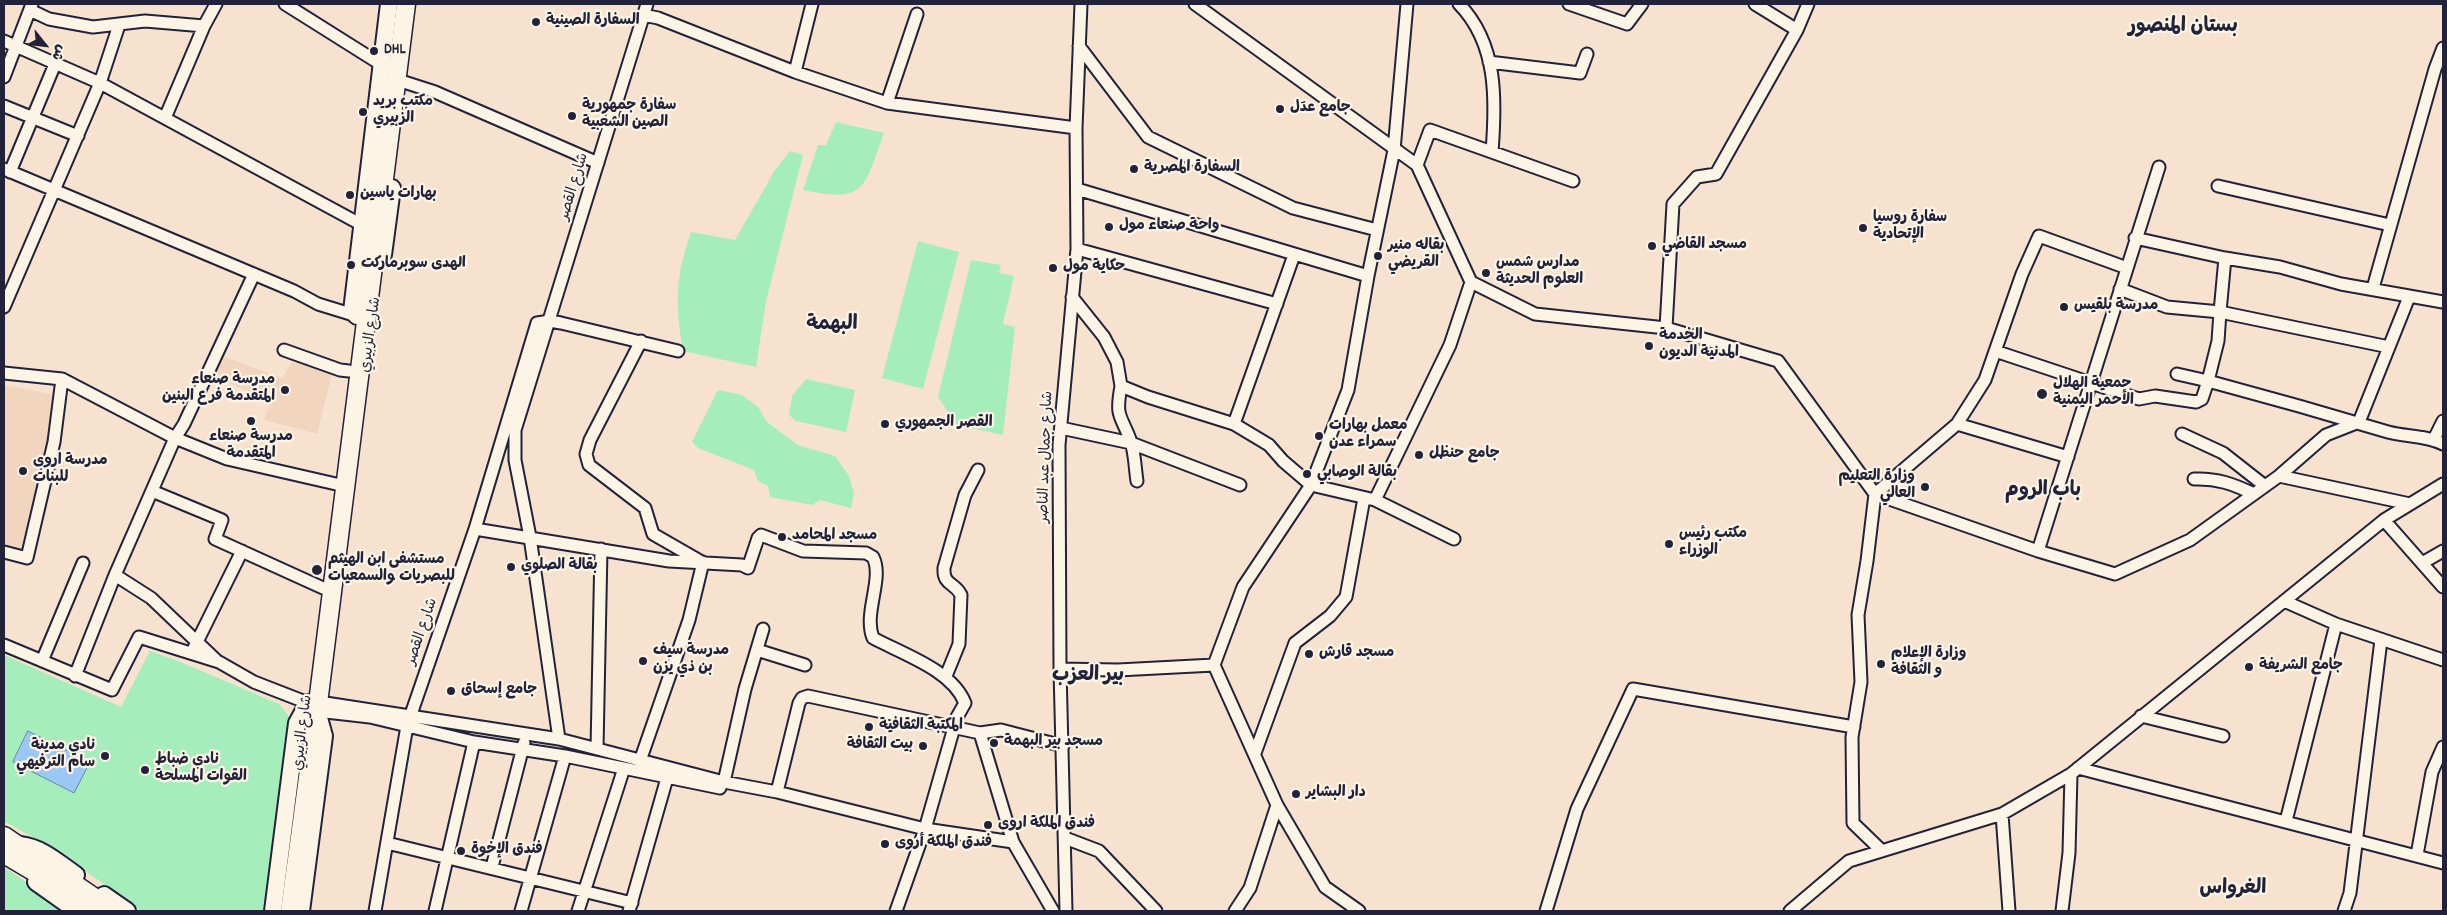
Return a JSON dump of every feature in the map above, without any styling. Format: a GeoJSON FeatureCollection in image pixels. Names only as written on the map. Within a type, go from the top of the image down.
{"type":"FeatureCollection","features":[{"type":"Feature","properties":{"kind":"main road","name":"شارع الزبيري"},"geometry":{"type":"LineString","coordinates":[[357,316],[352,311],[390,4]]}},
{"type":"Feature","properties":{"kind":"main road","name":"شارع الزبيري"},"geometry":{"type":"LineString","coordinates":[[290,911],[315,705],[323,588],[396,4]]}},
{"type":"Feature","properties":{"kind":"main road","name":"شارع الزبيري"},"geometry":{"type":"LineString","coordinates":[[281,911],[323,665],[400,82],[406,4]]}},
{"type":"Feature","properties":{"kind":"main road","name":"شارع الزبيري"},"geometry":{"type":"LineString","coordinates":[[400,82],[415,4]]}},
{"type":"Feature","properties":{"kind":"main road"},"geometry":{"type":"LineString","coordinates":[[273,911],[297,723],[315,705],[324,736],[301,911]]}},
{"type":"Feature","properties":{"kind":"main road"},"geometry":{"type":"LineString","coordinates":[[4,836],[11,852],[28,876],[77,911]]}},
{"type":"Feature","properties":{"kind":"main road"},"geometry":{"type":"LineString","coordinates":[[11,852],[35,847],[45,852],[127,911]]}},
{"type":"Feature","properties":{"kind":"main road"},"geometry":{"type":"LineString","coordinates":[[11,852],[114,911]]}},
{"type":"Feature","properties":{"kind":"main road"},"geometry":{"type":"LineString","coordinates":[[47,872],[93,911]]}},
{"type":"Feature","properties":{"kind":"street"},"geometry":{"type":"LineString","coordinates":[[165,118],[204,26],[216,4]]}},
{"type":"Feature","properties":{"kind":"street"},"geometry":{"type":"LineString","coordinates":[[285,4],[382,65]]}},
{"type":"Feature","properties":{"kind":"street","name":"شارع القصر"},"geometry":{"type":"LineString","coordinates":[[559,739],[530,537],[515,460],[515,430],[646,4]]}},
{"type":"Feature","properties":{"kind":"street"},"geometry":{"type":"LineString","coordinates":[[795,72],[812,4]]}},
{"type":"Feature","properties":{"kind":"street","name":"شارع جمال عبد الناصر"},"geometry":{"type":"LineString","coordinates":[[1066,911],[1060,669],[1061,428],[1077,249],[1076,128],[1081,4]]}},
{"type":"Feature","properties":{"kind":"street"},"geometry":{"type":"LineString","coordinates":[[1195,4],[1417,165],[1471,282],[1536,314],[1666,328],[1778,361],[1875,494],[2038,551],[2116,574],[2190,540],[2279,476],[2326,435],[2359,422],[2409,297]]}},
{"type":"Feature","properties":{"kind":"street"},"geometry":{"type":"LineString","coordinates":[[1359,911],[1326,887],[1277,805],[1214,665],[1244,587],[1311,485],[1348,390],[1368,276],[1394,150],[1407,4]]}},
{"type":"Feature","properties":{"kind":"street"},"geometry":{"type":"LineString","coordinates":[[1459,4],[1471,16],[1489,62],[1495,87],[1492,152]]}},
{"type":"Feature","properties":{"kind":"street"},"geometry":{"type":"LineString","coordinates":[[1569,4],[1627,24],[1642,4]]}},
{"type":"Feature","properties":{"kind":"street"},"geometry":{"type":"LineString","coordinates":[[1755,4],[1797,30]]}},
{"type":"Feature","properties":{"kind":"street"},"geometry":{"type":"LineString","coordinates":[[1666,328],[1673,204],[1697,177],[1716,174],[1797,30],[1808,4]]}},
{"type":"Feature","properties":{"kind":"street"},"geometry":{"type":"LineString","coordinates":[[4,78],[31,7],[49,19],[93,27],[145,21],[204,26]]}},
{"type":"Feature","properties":{"kind":"street"},"geometry":{"type":"LineString","coordinates":[[887,103],[917,14]]}},
{"type":"Feature","properties":{"kind":"street"},"geometry":{"type":"LineString","coordinates":[[643,16],[658,18],[795,72],[887,103],[1076,128]]}},
{"type":"Feature","properties":{"kind":"street"},"geometry":{"type":"LineString","coordinates":[[4,307],[78,136],[100,82],[119,25]]}},
{"type":"Feature","properties":{"kind":"street"},"geometry":{"type":"LineString","coordinates":[[4,41],[54,64],[100,82],[362,224]]}},
{"type":"Feature","properties":{"kind":"street"},"geometry":{"type":"LineString","coordinates":[[1079,46],[1148,137],[1293,208],[1377,230]]}},
{"type":"Feature","properties":{"kind":"street"},"geometry":{"type":"LineString","coordinates":[[2373,288],[2390,226],[2439,71],[2443,48]]}},
{"type":"Feature","properties":{"kind":"street"},"geometry":{"type":"LineString","coordinates":[[1489,62],[1580,73],[1587,54]]}},
{"type":"Feature","properties":{"kind":"street"},"geometry":{"type":"LineString","coordinates":[[54,64],[7,170],[254,274],[318,304],[357,316]]}},
{"type":"Feature","properties":{"kind":"street"},"geometry":{"type":"LineString","coordinates":[[400,82],[435,92],[598,163]]}},
{"type":"Feature","properties":{"kind":"street"},"geometry":{"type":"LineString","coordinates":[[4,106],[78,136]]}},
{"type":"Feature","properties":{"kind":"street"},"geometry":{"type":"LineString","coordinates":[[1417,165],[1430,130],[1573,181]]}},
{"type":"Feature","properties":{"kind":"street"},"geometry":{"type":"LineString","coordinates":[[2038,551],[2159,167]]}},
{"type":"Feature","properties":{"kind":"street"},"geometry":{"type":"LineString","coordinates":[[2218,186],[2390,226]]}},
{"type":"Feature","properties":{"kind":"street"},"geometry":{"type":"LineString","coordinates":[[1077,189],[1368,276]]}},
{"type":"Feature","properties":{"kind":"street"},"geometry":{"type":"LineString","coordinates":[[1882,851],[1854,822],[1854,727],[1861,682],[1858,615],[1875,494],[1956,424],[1985,380],[2022,274],[2039,236],[2126,268]]}},
{"type":"Feature","properties":{"kind":"street"},"geometry":{"type":"LineString","coordinates":[[2136,238],[2225,258],[2280,267],[2340,284],[2373,288],[2409,297],[2443,302]]}},
{"type":"Feature","properties":{"kind":"street"},"geometry":{"type":"LineString","coordinates":[[1077,249],[1277,304]]}},
{"type":"Feature","properties":{"kind":"street"},"geometry":{"type":"LineString","coordinates":[[1234,424],[1294,255]]}},
{"type":"Feature","properties":{"kind":"street"},"geometry":{"type":"LineString","coordinates":[[1995,352],[2139,399],[2155,396],[2196,402],[2202,399],[2219,336],[2225,258]]}},
{"type":"Feature","properties":{"kind":"street"},"geometry":{"type":"LineString","coordinates":[[75,676],[115,574],[175,438],[184,424],[254,274]]}},
{"type":"Feature","properties":{"kind":"street"},"geometry":{"type":"LineString","coordinates":[[1255,753],[1295,643],[1330,616],[1346,597],[1369,499],[1450,345],[1471,282]]}},
{"type":"Feature","properties":{"kind":"street"},"geometry":{"type":"LineString","coordinates":[[2120,289],[2167,307],[2220,312],[2389,347]]}},
{"type":"Feature","properties":{"kind":"street"},"geometry":{"type":"LineString","coordinates":[[1072,297],[1104,337],[1117,362],[1121,386],[1118,412],[1120,422],[1131,443],[1137,481]]}},
{"type":"Feature","properties":{"kind":"street"},"geometry":{"type":"LineString","coordinates":[[550,321],[678,351]]}},
{"type":"Feature","properties":{"kind":"street","name":"شارع القصر"},"geometry":{"type":"LineString","coordinates":[[375,911],[409,721],[475,529],[496,454],[537,323],[550,321]]}},
{"type":"Feature","properties":{"kind":"street"},"geometry":{"type":"LineString","coordinates":[[641,341],[590,440],[586,454],[589,466],[645,508],[654,534],[702,562]]}},
{"type":"Feature","properties":{"kind":"street"},"geometry":{"type":"LineString","coordinates":[[284,350],[340,370],[349,371]]}},
{"type":"Feature","properties":{"kind":"street"},"geometry":{"type":"LineString","coordinates":[[4,373],[62,379],[175,438],[227,459],[336,484]]}},
{"type":"Feature","properties":{"kind":"street"},"geometry":{"type":"LineString","coordinates":[[2177,374],[2359,422],[2389,432],[2438,441],[2443,421]]}},
{"type":"Feature","properties":{"kind":"street"},"geometry":{"type":"LineString","coordinates":[[4,552],[27,558],[54,442],[62,379]]}},
{"type":"Feature","properties":{"kind":"street"},"geometry":{"type":"LineString","coordinates":[[1121,386],[1148,398],[1234,424],[1269,445],[1283,461],[1311,485],[1369,499],[1454,540]]}},
{"type":"Feature","properties":{"kind":"street"},"geometry":{"type":"LineString","coordinates":[[1956,424],[2068,457]]}},
{"type":"Feature","properties":{"kind":"street"},"geometry":{"type":"LineString","coordinates":[[1061,428],[1131,443],[1240,485]]}},
{"type":"Feature","properties":{"kind":"street"},"geometry":{"type":"LineString","coordinates":[[2182,434],[2224,453],[2265,486]]}},
{"type":"Feature","properties":{"kind":"street"},"geometry":{"type":"LineString","coordinates":[[496,454],[515,460]]}},
{"type":"Feature","properties":{"kind":"street"},"geometry":{"type":"LineString","coordinates":[[946,676],[960,644],[961,595],[958,589],[948,584],[944,575],[944,568],[965,495],[978,470]]}},
{"type":"Feature","properties":{"kind":"street"},"geometry":{"type":"LineString","coordinates":[[2279,476],[2410,504]]}},
{"type":"Feature","properties":{"kind":"street"},"geometry":{"type":"LineString","coordinates":[[2194,479],[2212,479],[2229,482],[2254,494]]}},
{"type":"Feature","properties":{"kind":"street"},"geometry":{"type":"LineString","coordinates":[[1790,911],[1849,861],[2002,814],[2075,771],[2384,520],[2443,484]]}},
{"type":"Feature","properties":{"kind":"street"},"geometry":{"type":"LineString","coordinates":[[152,491],[222,520],[215,539],[323,588]]}},
{"type":"Feature","properties":{"kind":"street"},"geometry":{"type":"LineString","coordinates":[[2384,520],[2443,588]]}},
{"type":"Feature","properties":{"kind":"street"},"geometry":{"type":"LineString","coordinates":[[475,529],[669,561],[742,565],[748,568],[758,538],[761,535],[803,551],[866,553],[873,557],[876,568],[869,627],[873,638],[946,676],[962,695],[965,703],[954,727],[925,829],[896,911]]}},
{"type":"Feature","properties":{"kind":"street"},"geometry":{"type":"LineString","coordinates":[[596,749],[601,549]]}},
{"type":"Feature","properties":{"kind":"street"},"geometry":{"type":"LineString","coordinates":[[192,654],[196,642],[242,551]]}},
{"type":"Feature","properties":{"kind":"street"},"geometry":{"type":"LineString","coordinates":[[2422,563],[2443,551]]}},
{"type":"Feature","properties":{"kind":"street"},"geometry":{"type":"LineString","coordinates":[[640,760],[689,620],[702,562]]}},
{"type":"Feature","properties":{"kind":"street"},"geometry":{"type":"LineString","coordinates":[[42,661],[83,563]]}},
{"type":"Feature","properties":{"kind":"street"},"geometry":{"type":"LineString","coordinates":[[115,574],[151,598],[218,662]]}},
{"type":"Feature","properties":{"kind":"street"},"geometry":{"type":"LineString","coordinates":[[2284,601],[2336,624],[2443,660]]}},
{"type":"Feature","properties":{"kind":"street"},"geometry":{"type":"LineString","coordinates":[[2286,821],[2336,624]]}},
{"type":"Feature","properties":{"kind":"street"},"geometry":{"type":"LineString","coordinates":[[724,782],[745,689],[764,629]]}},
{"type":"Feature","properties":{"kind":"street"},"geometry":{"type":"LineString","coordinates":[[4,645],[112,690],[139,637],[218,662],[254,682],[315,705],[370,717],[559,739],[724,782],[777,792],[925,829],[1013,842]]}},
{"type":"Feature","properties":{"kind":"street"},"geometry":{"type":"LineString","coordinates":[[2344,911],[2350,893],[2381,640]]}},
{"type":"Feature","properties":{"kind":"street"},"geometry":{"type":"LineString","coordinates":[[757,650],[805,665]]}},
{"type":"Feature","properties":{"kind":"street"},"geometry":{"type":"LineString","coordinates":[[1060,669],[1118,670],[1214,665]]}},
{"type":"Feature","properties":{"kind":"street"},"geometry":{"type":"LineString","coordinates":[[1546,911],[1577,809],[1633,689],[1854,727]]}},
{"type":"Feature","properties":{"kind":"street"},"geometry":{"type":"LineString","coordinates":[[777,792],[799,704],[802,698],[808,696],[980,733],[1001,730],[1063,746]]}},
{"type":"Feature","properties":{"kind":"street"},"geometry":{"type":"LineString","coordinates":[[2142,716],[2223,736]]}},
{"type":"Feature","properties":{"kind":"street"},"geometry":{"type":"LineString","coordinates":[[409,721],[474,742],[565,756],[667,778],[877,818]]}},
{"type":"Feature","properties":{"kind":"street"},"geometry":{"type":"LineString","coordinates":[[980,733],[1013,842],[1053,911]]}},
{"type":"Feature","properties":{"kind":"street"},"geometry":{"type":"LineString","coordinates":[[492,867],[523,749],[524,734]]}},
{"type":"Feature","properties":{"kind":"street"},"geometry":{"type":"LineString","coordinates":[[435,911],[474,742]]}},
{"type":"Feature","properties":{"kind":"street"},"geometry":{"type":"LineString","coordinates":[[2417,855],[2443,747]]}},
{"type":"Feature","properties":{"kind":"street"},"geometry":{"type":"LineString","coordinates":[[520,911],[565,756]]}},
{"type":"Feature","properties":{"kind":"street"},"geometry":{"type":"LineString","coordinates":[[578,911],[624,768]]}},
{"type":"Feature","properties":{"kind":"street"},"geometry":{"type":"LineString","coordinates":[[2075,771],[2286,821],[2443,863]]}},
{"type":"Feature","properties":{"kind":"street"},"geometry":{"type":"LineString","coordinates":[[2062,911],[2069,853],[2075,771]]}},
{"type":"Feature","properties":{"kind":"street"},"geometry":{"type":"LineString","coordinates":[[387,843],[586,890],[631,907],[667,778]]}},
{"type":"Feature","properties":{"kind":"street"},"geometry":{"type":"LineString","coordinates":[[1235,911],[1250,888],[1277,805]]}},
{"type":"Feature","properties":{"kind":"street"},"geometry":{"type":"LineString","coordinates":[[2002,814],[2009,911]]}},
{"type":"Feature","properties":{"kind":"street"},"geometry":{"type":"LineString","coordinates":[[1065,838],[1099,851],[1156,911]]}},
{"type":"Feature","properties":{"kind":"shaded area","name":"مدرسة صنعاء المتقدمة فرع البنين"},"geometry":{"type":"Polygon","coordinates":[[[219,355],[282,378],[292,362],[333,370],[317,434],[264,420],[271,401],[210,375],[219,355]]]}},
{"type":"Feature","properties":{"kind":"shaded area","name":"مدرسة اروى للبنات"},"geometry":{"type":"Polygon","coordinates":[[[4,385],[59,396],[26,552],[4,546],[4,385]]]}},
{"type":"Feature","properties":{"kind":"green space"},"geometry":{"type":"Polygon","coordinates":[[[836,122],[884,133],[872,167],[860,187],[851,192],[840,195],[803,190],[818,145],[826,145],[836,122]]]}},
{"type":"Feature","properties":{"kind":"green space"},"geometry":{"type":"Polygon","coordinates":[[[790,151],[803,155],[766,301],[756,367],[683,351],[678,291],[682,263],[691,232],[735,240],[775,170],[790,151]]]}},
{"type":"Feature","properties":{"kind":"green space"},"geometry":{"type":"Polygon","coordinates":[[[918,241],[959,252],[923,389],[882,378],[918,241]]]}},
{"type":"Feature","properties":{"kind":"green space"},"geometry":{"type":"Polygon","coordinates":[[[971,260],[1001,265],[999,273],[1014,276],[1003,324],[1015,327],[1003,435],[957,425],[938,397],[971,260]]]}},
{"type":"Feature","properties":{"kind":"green space"},"geometry":{"type":"Polygon","coordinates":[[[806,379],[855,390],[846,432],[796,421],[789,415],[792,396],[806,379]]]}},
{"type":"Feature","properties":{"kind":"green space"},"geometry":{"type":"Polygon","coordinates":[[[718,390],[742,395],[758,407],[767,422],[798,445],[835,456],[849,476],[854,493],[851,508],[820,500],[812,505],[770,497],[768,486],[758,481],[754,470],[698,448],[692,442],[718,390]]]}},
{"type":"Feature","properties":{"kind":"green space","name":"نادي ضباط القوات المسلحة"},"geometry":{"type":"Polygon","coordinates":[[[150,651],[279,704],[292,720],[268,911],[141,911],[62,854],[4,821],[4,655],[121,707],[150,651]]]}},
{"type":"Feature","properties":{"kind":"green space"},"geometry":{"type":"Polygon","coordinates":[[[4,867],[70,911],[4,911],[4,867]]]}},
{"type":"Feature","properties":{"kind":"water"},"geometry":{"type":"Polygon","coordinates":[[[28,731],[90,762],[74,793],[13,762],[28,731]]]}},
{"type":"Feature","properties":{"kind":"place","name":"السفارة الصينية"},"geometry":{"type":"Point","coordinates":[536,22]}},
{"type":"Feature","properties":{"kind":"place","name":"DHL"},"geometry":{"type":"Point","coordinates":[374,51]}},
{"type":"Feature","properties":{"kind":"place","name":"جامع عدَل"},"geometry":{"type":"Point","coordinates":[1280,109]}},
{"type":"Feature","properties":{"kind":"place","name":"مكتب بريد الزبيري"},"geometry":{"type":"Point","coordinates":[363,112]}},
{"type":"Feature","properties":{"kind":"place","name":"سفارة جمهورية الصين الشعبية"},"geometry":{"type":"Point","coordinates":[572,116]}},
{"type":"Feature","properties":{"kind":"place","name":"السفارة المصرية"},"geometry":{"type":"Point","coordinates":[1134,169]}},
{"type":"Feature","properties":{"kind":"place","name":"بهارات ياسين"},"geometry":{"type":"Point","coordinates":[350,195]}},
{"type":"Feature","properties":{"kind":"place","name":"واحة صنعاء مول"},"geometry":{"type":"Point","coordinates":[1109,227]}},
{"type":"Feature","properties":{"kind":"place","name":"سفارة روسيا الإتحادية"},"geometry":{"type":"Point","coordinates":[1863,228]}},
{"type":"Feature","properties":{"kind":"place","name":"مسجد القاضي"},"geometry":{"type":"Point","coordinates":[1652,246]}},
{"type":"Feature","properties":{"kind":"place","name":"بقاله منير القريضي"},"geometry":{"type":"Point","coordinates":[1378,256]}},
{"type":"Feature","properties":{"kind":"place","name":"الهدى سوبرماركت"},"geometry":{"type":"Point","coordinates":[351,265]}},
{"type":"Feature","properties":{"kind":"place","name":"حكاية مول"},"geometry":{"type":"Point","coordinates":[1053,268]}},
{"type":"Feature","properties":{"kind":"place","name":"مدارس شمس العلوم الحديثة"},"geometry":{"type":"Point","coordinates":[1486,273]}},
{"type":"Feature","properties":{"kind":"place","name":"مدرسة بلقيس"},"geometry":{"type":"Point","coordinates":[2064,307]}},
{"type":"Feature","properties":{"kind":"place","name":"الخدمة المدنية الديون"},"geometry":{"type":"Point","coordinates":[1649,346]}},
{"type":"Feature","properties":{"kind":"place","name":"مدرسة صنعاء المتقدمة فرع البنين"},"geometry":{"type":"Point","coordinates":[285,390]}},
{"type":"Feature","properties":{"kind":"place","name":"جمعية الهلال الأحمر اليمنية"},"geometry":{"type":"Point","coordinates":[2042,394]}},
{"type":"Feature","properties":{"kind":"place","name":"مدرسة صنعاء المتقدمة"},"geometry":{"type":"Point","coordinates":[251,421]}},
{"type":"Feature","properties":{"kind":"place","name":"القصر الجمهوري"},"geometry":{"type":"Point","coordinates":[885,424]}},
{"type":"Feature","properties":{"kind":"place","name":"معمل بهارات سمراء عدن"},"geometry":{"type":"Point","coordinates":[1319,436]}},
{"type":"Feature","properties":{"kind":"place","name":"جامع حنظل"},"geometry":{"type":"Point","coordinates":[1419,455]}},
{"type":"Feature","properties":{"kind":"place","name":"مدرسة اروى للبنات"},"geometry":{"type":"Point","coordinates":[23,471]}},
{"type":"Feature","properties":{"kind":"place","name":"بقالة الوصابي"},"geometry":{"type":"Point","coordinates":[1307,474]}},
{"type":"Feature","properties":{"kind":"place","name":"وزارة التعليم العالي"},"geometry":{"type":"Point","coordinates":[1925,487]}},
{"type":"Feature","properties":{"kind":"place","name":"مسجد المحامد"},"geometry":{"type":"Point","coordinates":[782,537]}},
{"type":"Feature","properties":{"kind":"place","name":"مكتب رئيس الوزراء"},"geometry":{"type":"Point","coordinates":[1669,544]}},
{"type":"Feature","properties":{"kind":"place","name":"بقالة الصلوي"},"geometry":{"type":"Point","coordinates":[511,567]}},
{"type":"Feature","properties":{"kind":"place","name":"مستشفى ابن الهيثم للبصريات والسمعيات"},"geometry":{"type":"Point","coordinates":[317,570]}},
{"type":"Feature","properties":{"kind":"place","name":"مسجد قارش"},"geometry":{"type":"Point","coordinates":[1309,654]}},
{"type":"Feature","properties":{"kind":"place","name":"مدرسة سيف بن ذي يزن"},"geometry":{"type":"Point","coordinates":[643,661]}},
{"type":"Feature","properties":{"kind":"place","name":"وزارة الإعلام و الثقافة"},"geometry":{"type":"Point","coordinates":[1881,664]}},
{"type":"Feature","properties":{"kind":"place","name":"جامع الشريفة"},"geometry":{"type":"Point","coordinates":[2249,667]}},
{"type":"Feature","properties":{"kind":"place","name":"جامع إسحاق"},"geometry":{"type":"Point","coordinates":[451,691]}},
{"type":"Feature","properties":{"kind":"place","name":"المكتبة الثقافية"},"geometry":{"type":"Point","coordinates":[869,727]}},
{"type":"Feature","properties":{"kind":"place","name":"مسجد بير البهمة"},"geometry":{"type":"Point","coordinates":[994,743]}},
{"type":"Feature","properties":{"kind":"place","name":"بيت الثقافة"},"geometry":{"type":"Point","coordinates":[923,746]}},
{"type":"Feature","properties":{"kind":"place","name":"نادي مدينة سام الترفيهي"},"geometry":{"type":"Point","coordinates":[105,756]}},
{"type":"Feature","properties":{"kind":"place","name":"نادي ضباط القوات المسلحة"},"geometry":{"type":"Point","coordinates":[145,770]}},
{"type":"Feature","properties":{"kind":"place","name":"دار البشاير"},"geometry":{"type":"Point","coordinates":[1296,794]}},
{"type":"Feature","properties":{"kind":"place","name":"فندق الملكة اروى"},"geometry":{"type":"Point","coordinates":[988,825]}},
{"type":"Feature","properties":{"kind":"place","name":"فندق الملكة أروى"},"geometry":{"type":"Point","coordinates":[885,844]}},
{"type":"Feature","properties":{"kind":"place","name":"فندق الإخوة"},"geometry":{"type":"Point","coordinates":[461,851]}},
{"type":"Feature","properties":{"kind":"district","name":"بستان المنصور"},"geometry":{"type":"Point","coordinates":[2183,28]}},
{"type":"Feature","properties":{"kind":"district","name":"البهمة"},"geometry":{"type":"Point","coordinates":[832,326]}},
{"type":"Feature","properties":{"kind":"district","name":"باب الروم"},"geometry":{"type":"Point","coordinates":[2043,492]}},
{"type":"Feature","properties":{"kind":"district","name":"بير العزب"},"geometry":{"type":"Point","coordinates":[1088,677]}},
{"type":"Feature","properties":{"kind":"district","name":"الغرواس"},"geometry":{"type":"Point","coordinates":[2233,890]}}]}
